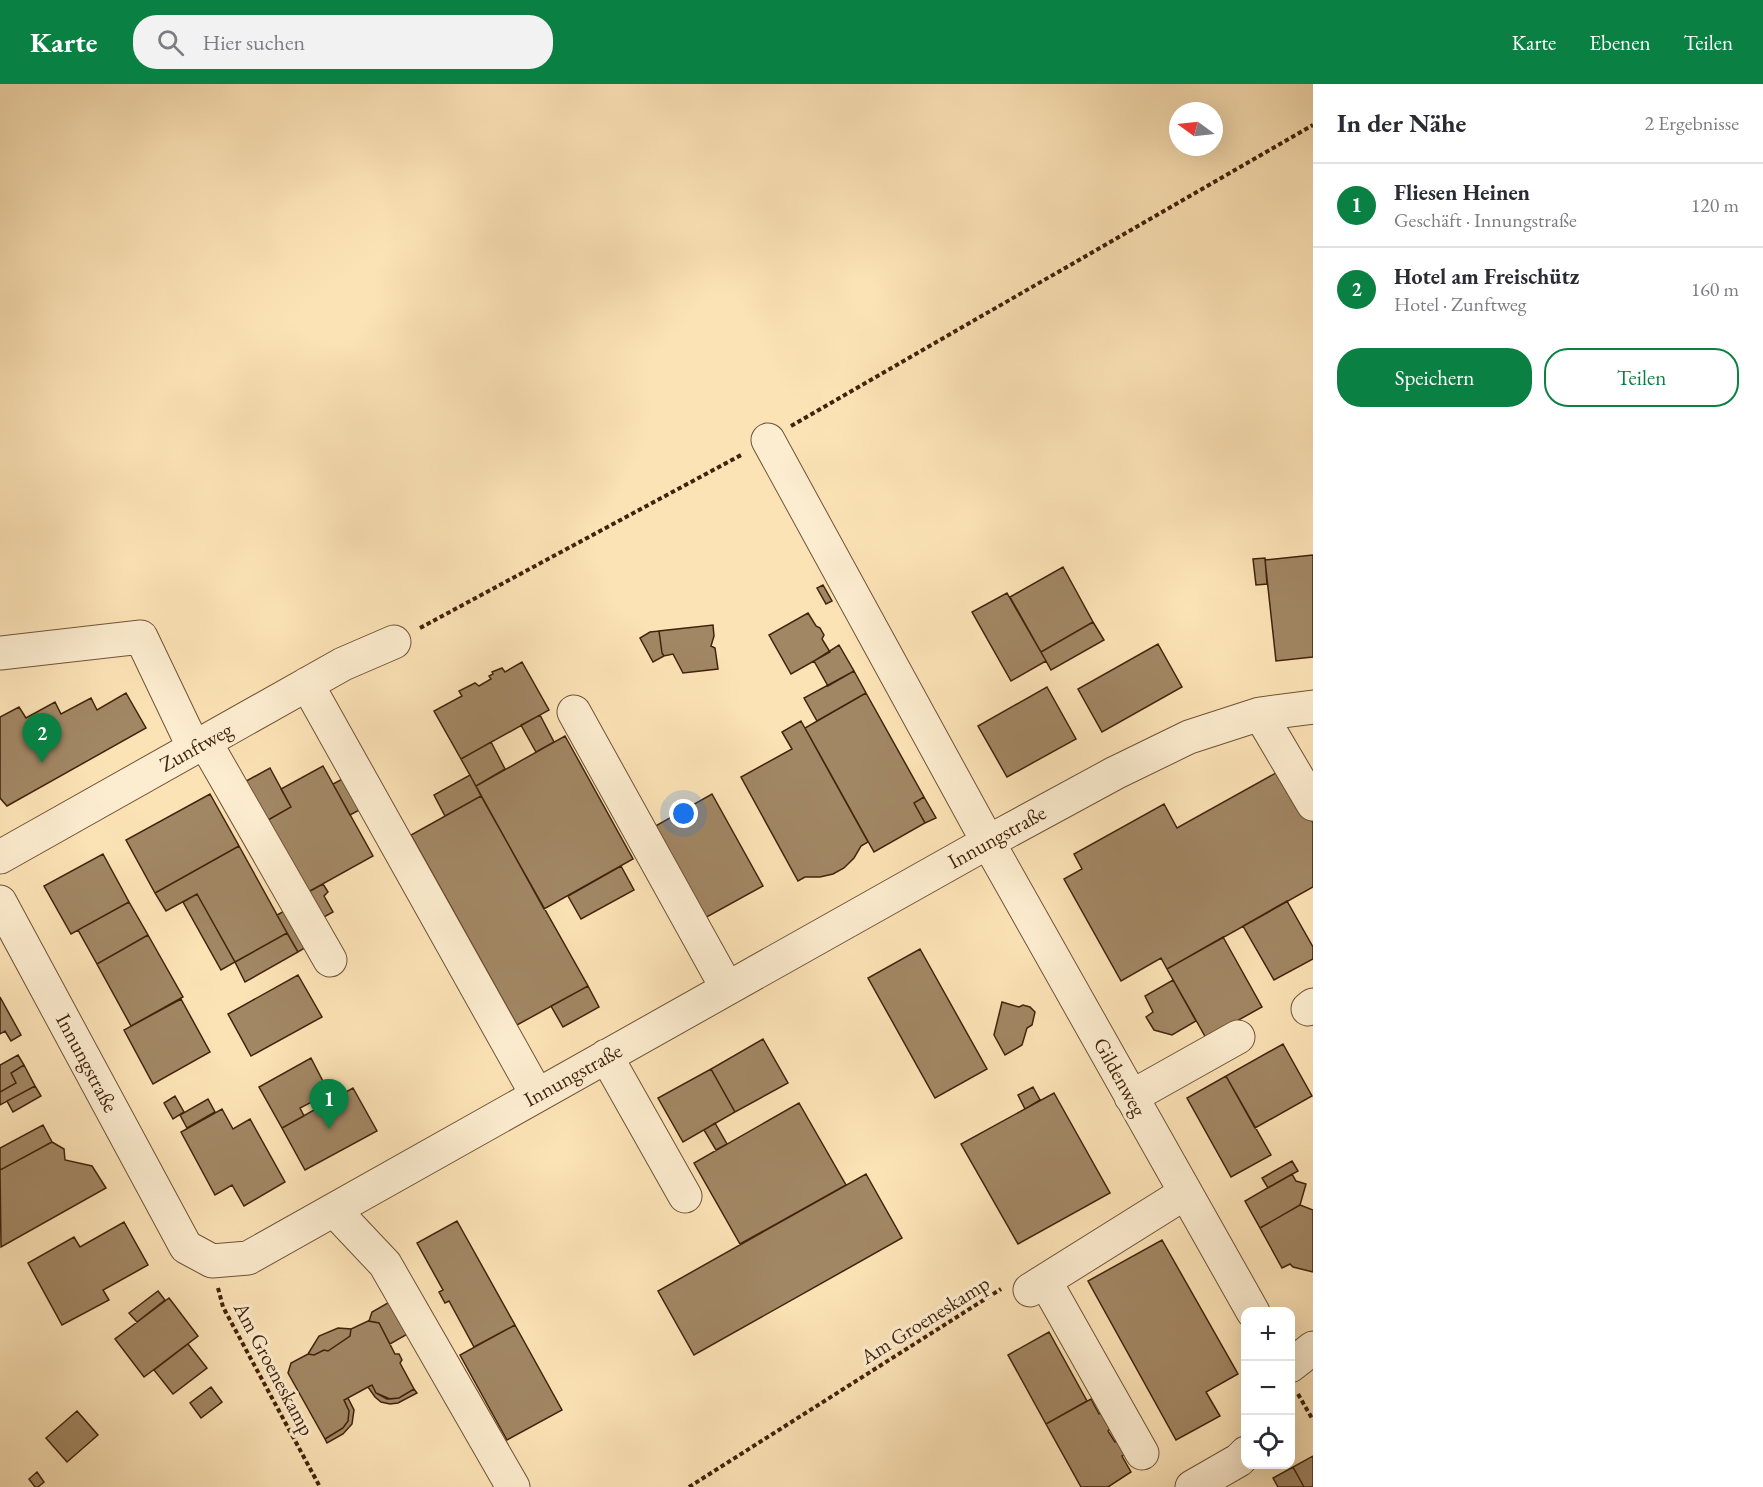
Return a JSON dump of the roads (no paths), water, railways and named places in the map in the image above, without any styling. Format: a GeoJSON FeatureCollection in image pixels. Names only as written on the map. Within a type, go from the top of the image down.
{"type":"FeatureCollection","features":[{"type":"Feature","properties":{"kind":"street","name":"Gildenweg"},"geometry":{"type":"LineString","coordinates":[[768,440],[988,842],[1251,1307]]}},
{"type":"Feature","properties":{"kind":"street"},"geometry":{"type":"LineString","coordinates":[[0,653],[141,637],[199,745],[330,960]]}},
{"type":"Feature","properties":{"kind":"street","name":"Zunftweg"},"geometry":{"type":"LineString","coordinates":[[0,857],[343,663],[394,642]]}},
{"type":"Feature","properties":{"kind":"street"},"geometry":{"type":"LineString","coordinates":[[307,684],[537,1095]]}},
{"type":"Feature","properties":{"kind":"street","name":"Innungstraße"},"geometry":{"type":"LineString","coordinates":[[1,905],[186,1246],[212,1261],[248,1258],[1115,773],[1189,737],[1260,714],[1313,707]]}},
{"type":"Feature","properties":{"kind":"street"},"geometry":{"type":"LineString","coordinates":[[574,712],[727,988]]}},
{"type":"Feature","properties":{"kind":"street"},"geometry":{"type":"LineString","coordinates":[[1260,714],[1313,804]]}},
{"type":"Feature","properties":{"kind":"street"},"geometry":{"type":"LineString","coordinates":[[1131,1096],[1238,1037]]}},
{"type":"Feature","properties":{"kind":"street"},"geometry":{"type":"LineString","coordinates":[[606,1056],[685,1196]]}},
{"type":"Feature","properties":{"kind":"street"},"geometry":{"type":"LineString","coordinates":[[1142,1453],[1028,1285],[1185,1193]]}},
{"type":"Feature","properties":{"kind":"street"},"geometry":{"type":"LineString","coordinates":[[334,1210],[385,1264],[513,1487]]}},
{"type":"Feature","properties":{"kind":"street"},"geometry":{"type":"LineString","coordinates":[[1295,1374],[1313,1348]]}},
{"type":"Feature","properties":{"kind":"street"},"geometry":{"type":"LineString","coordinates":[[1192,1487],[1241,1458]]}},
{"type":"Feature","properties":{"kind":"place","name":"Hotel am Freischütz"},"geometry":{"type":"Point","coordinates":[42,763]}},
{"type":"Feature","properties":{"kind":"place","name":"Fliesen Heinen"},"geometry":{"type":"Point","coordinates":[329,1129]}}]}
